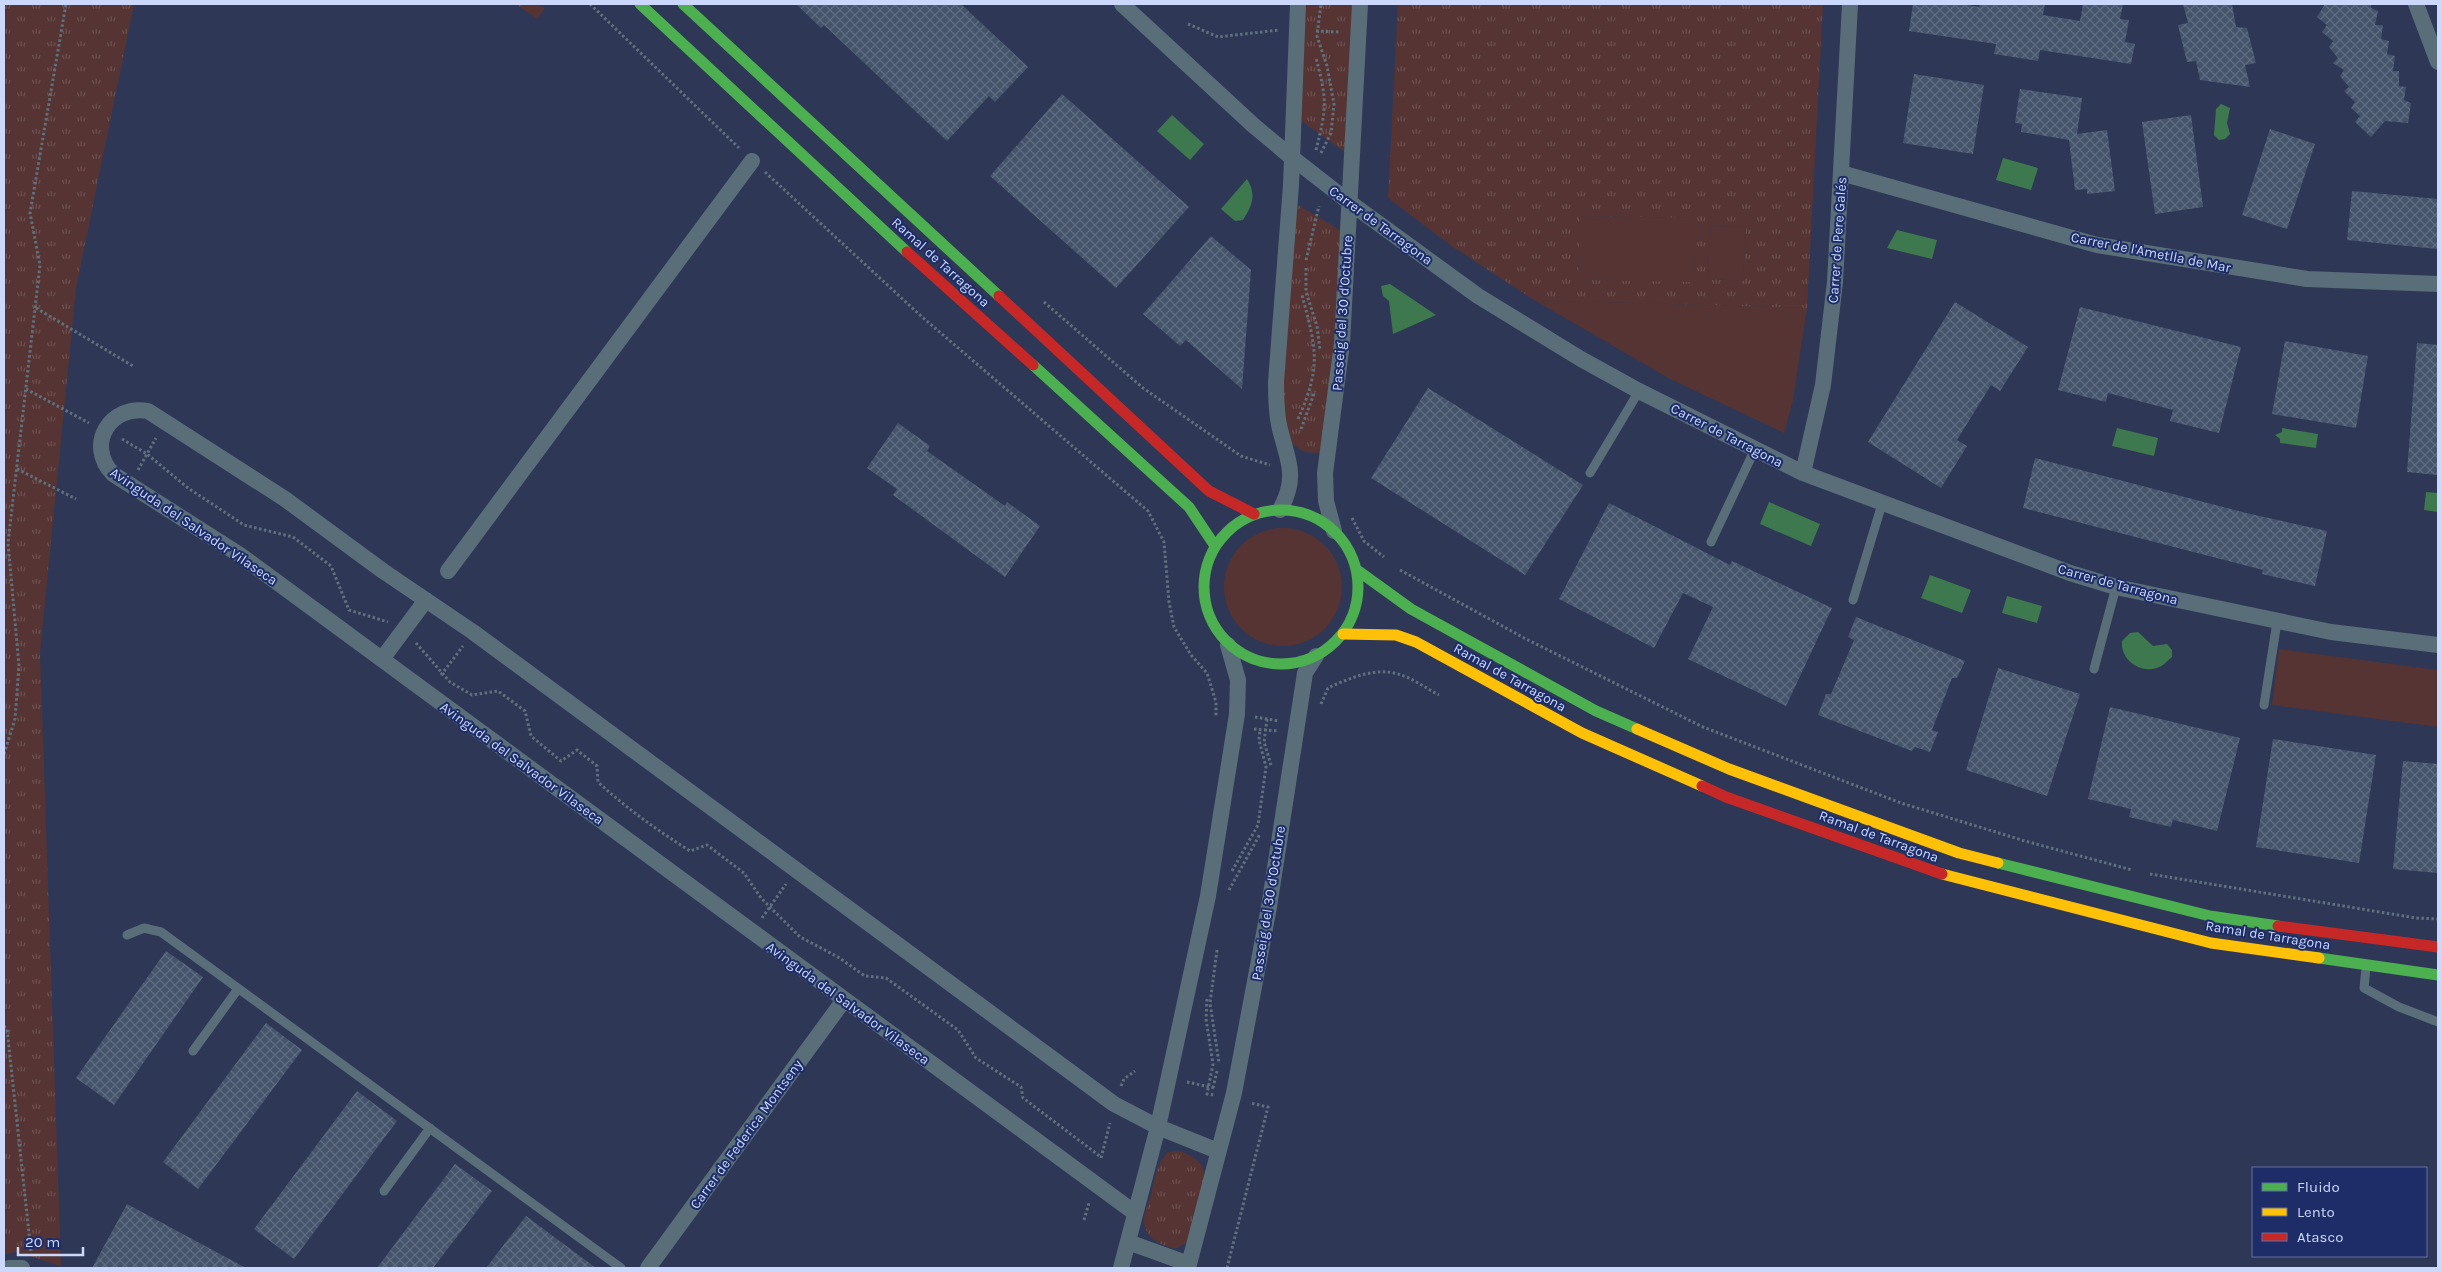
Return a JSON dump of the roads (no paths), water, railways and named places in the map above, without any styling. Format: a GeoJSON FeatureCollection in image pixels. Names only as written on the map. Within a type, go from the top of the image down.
{"type":"FeatureCollection","features":[{"type":"Feature","properties":{"kind":"main road","name":"Ramal de Tarragona"},"geometry":{"type":"LineString","coordinates":[[640,4],[801,155],[1189,507],[1215,546]]}},
{"type":"Feature","properties":{"kind":"main road","name":"Ramal de Tarragona"},"geometry":{"type":"LineString","coordinates":[[683,4],[1209,491],[1254,514]]}},
{"type":"Feature","properties":{"kind":"main road"},"geometry":{"type":"LineString","coordinates":[[1280,510],[1300,512],[1318,519],[1334,531],[1348,549],[1356,570],[1358,587],[1356,604],[1342,634],[1330,647],[1316,656],[1286,665],[1255,661],[1228,645],[1214,628],[1206,608],[1203,587],[1206,566],[1215,546],[1226,533],[1239,522],[1254,514],[1280,510]]}},
{"type":"Feature","properties":{"kind":"main road","name":"Ramal de Tarragona"},"geometry":{"type":"LineString","coordinates":[[1356,570],[1411,609],[1596,712],[1729,769],[1959,852],[2210,916],[2418,946],[2438,947]]}},
{"type":"Feature","properties":{"kind":"main road","name":"Ramal de Tarragona"},"geometry":{"type":"LineString","coordinates":[[1342,634],[1396,635],[1416,642],[1582,733],[1726,797],[1958,880],[2211,943],[2438,975]]}},
{"type":"Feature","properties":{"kind":"street","name":"Carrer de Tarragona"},"geometry":{"type":"LineString","coordinates":[[1122,4],[1253,125],[1290,156],[1349,202],[1478,296],[1581,359],[1639,391],[1802,473],[2070,573],[2116,587],[2332,632],[2438,645]]}},
{"type":"Feature","properties":{"kind":"street"},"geometry":{"type":"LineString","coordinates":[[1280,510],[1288,494],[1291,472],[1280,426],[1276,390],[1290,185],[1298,4]]}},
{"type":"Feature","properties":{"kind":"street","name":"Passeig del 30 d'Octubre"},"geometry":{"type":"LineString","coordinates":[[1334,531],[1326,501],[1325,473],[1342,343],[1360,4]]}},
{"type":"Feature","properties":{"kind":"street","name":"Carrer de Pere Galés"},"geometry":{"type":"LineString","coordinates":[[1802,473],[1823,384],[1830,334],[1835,282],[1850,4]]}},
{"type":"Feature","properties":{"kind":"street"},"geometry":{"type":"LineString","coordinates":[[2416,4],[2438,62]]}},
{"type":"Feature","properties":{"kind":"street"},"geometry":{"type":"LineString","coordinates":[[448,571],[752,161]]}},
{"type":"Feature","properties":{"kind":"street","name":"Carrer de l'Ametlla de Mar"},"geometry":{"type":"LineString","coordinates":[[1841,173],[2097,245],[2307,279],[2438,284]]}},
{"type":"Feature","properties":{"kind":"street","name":"Avinguda del Salvador Vilaseca"},"geometry":{"type":"LineString","coordinates":[[426,600],[285,499],[148,411],[133,410],[120,414],[105,429],[101,442],[102,456],[112,474],[240,554],[1134,1213]]}},
{"type":"Feature","properties":{"kind":"street"},"geometry":{"type":"LineString","coordinates":[[382,659],[426,600],[482,639],[1114,1104],[1158,1127],[1218,1151]]}},
{"type":"Feature","properties":{"kind":"street"},"geometry":{"type":"LineString","coordinates":[[1121,1268],[1158,1127],[1203,921],[1235,727],[1238,680],[1228,645]]}},
{"type":"Feature","properties":{"kind":"street","name":"Passeig del 30 d'Octubre"},"geometry":{"type":"LineString","coordinates":[[1128,1242],[1189,1266],[1234,1092],[1268,913],[1305,673],[1316,656]]}},
{"type":"Feature","properties":{"kind":"street","name":"Carrer de Federica Montseny"},"geometry":{"type":"LineString","coordinates":[[648,1268],[844,1000]]}},
{"type":"Feature","properties":{"kind":"street"},"geometry":{"type":"LineString","coordinates":[[9,1268],[27,1262]]}},
{"type":"Feature","properties":{"kind":"lane"},"geometry":{"type":"LineString","coordinates":[[1590,473],[1639,391]]}},
{"type":"Feature","properties":{"kind":"lane"},"geometry":{"type":"LineString","coordinates":[[1711,542],[1754,449]]}},
{"type":"Feature","properties":{"kind":"lane"},"geometry":{"type":"LineString","coordinates":[[1853,600],[1882,504]]}},
{"type":"Feature","properties":{"kind":"lane"},"geometry":{"type":"LineString","coordinates":[[2094,669],[2116,587]]}},
{"type":"Feature","properties":{"kind":"lane"},"geometry":{"type":"LineString","coordinates":[[2264,705],[2277,622]]}},
{"type":"Feature","properties":{"kind":"lane"},"geometry":{"type":"LineString","coordinates":[[128,935],[144,928],[162,932],[621,1268]]}},
{"type":"Feature","properties":{"kind":"lane"},"geometry":{"type":"LineString","coordinates":[[2367,966],[2364,988],[2399,1007],[2438,1022]]}},
{"type":"Feature","properties":{"kind":"lane"},"geometry":{"type":"LineString","coordinates":[[193,1051],[238,989]]}},
{"type":"Feature","properties":{"kind":"lane"},"geometry":{"type":"LineString","coordinates":[[384,1192],[430,1128]]}}]}
